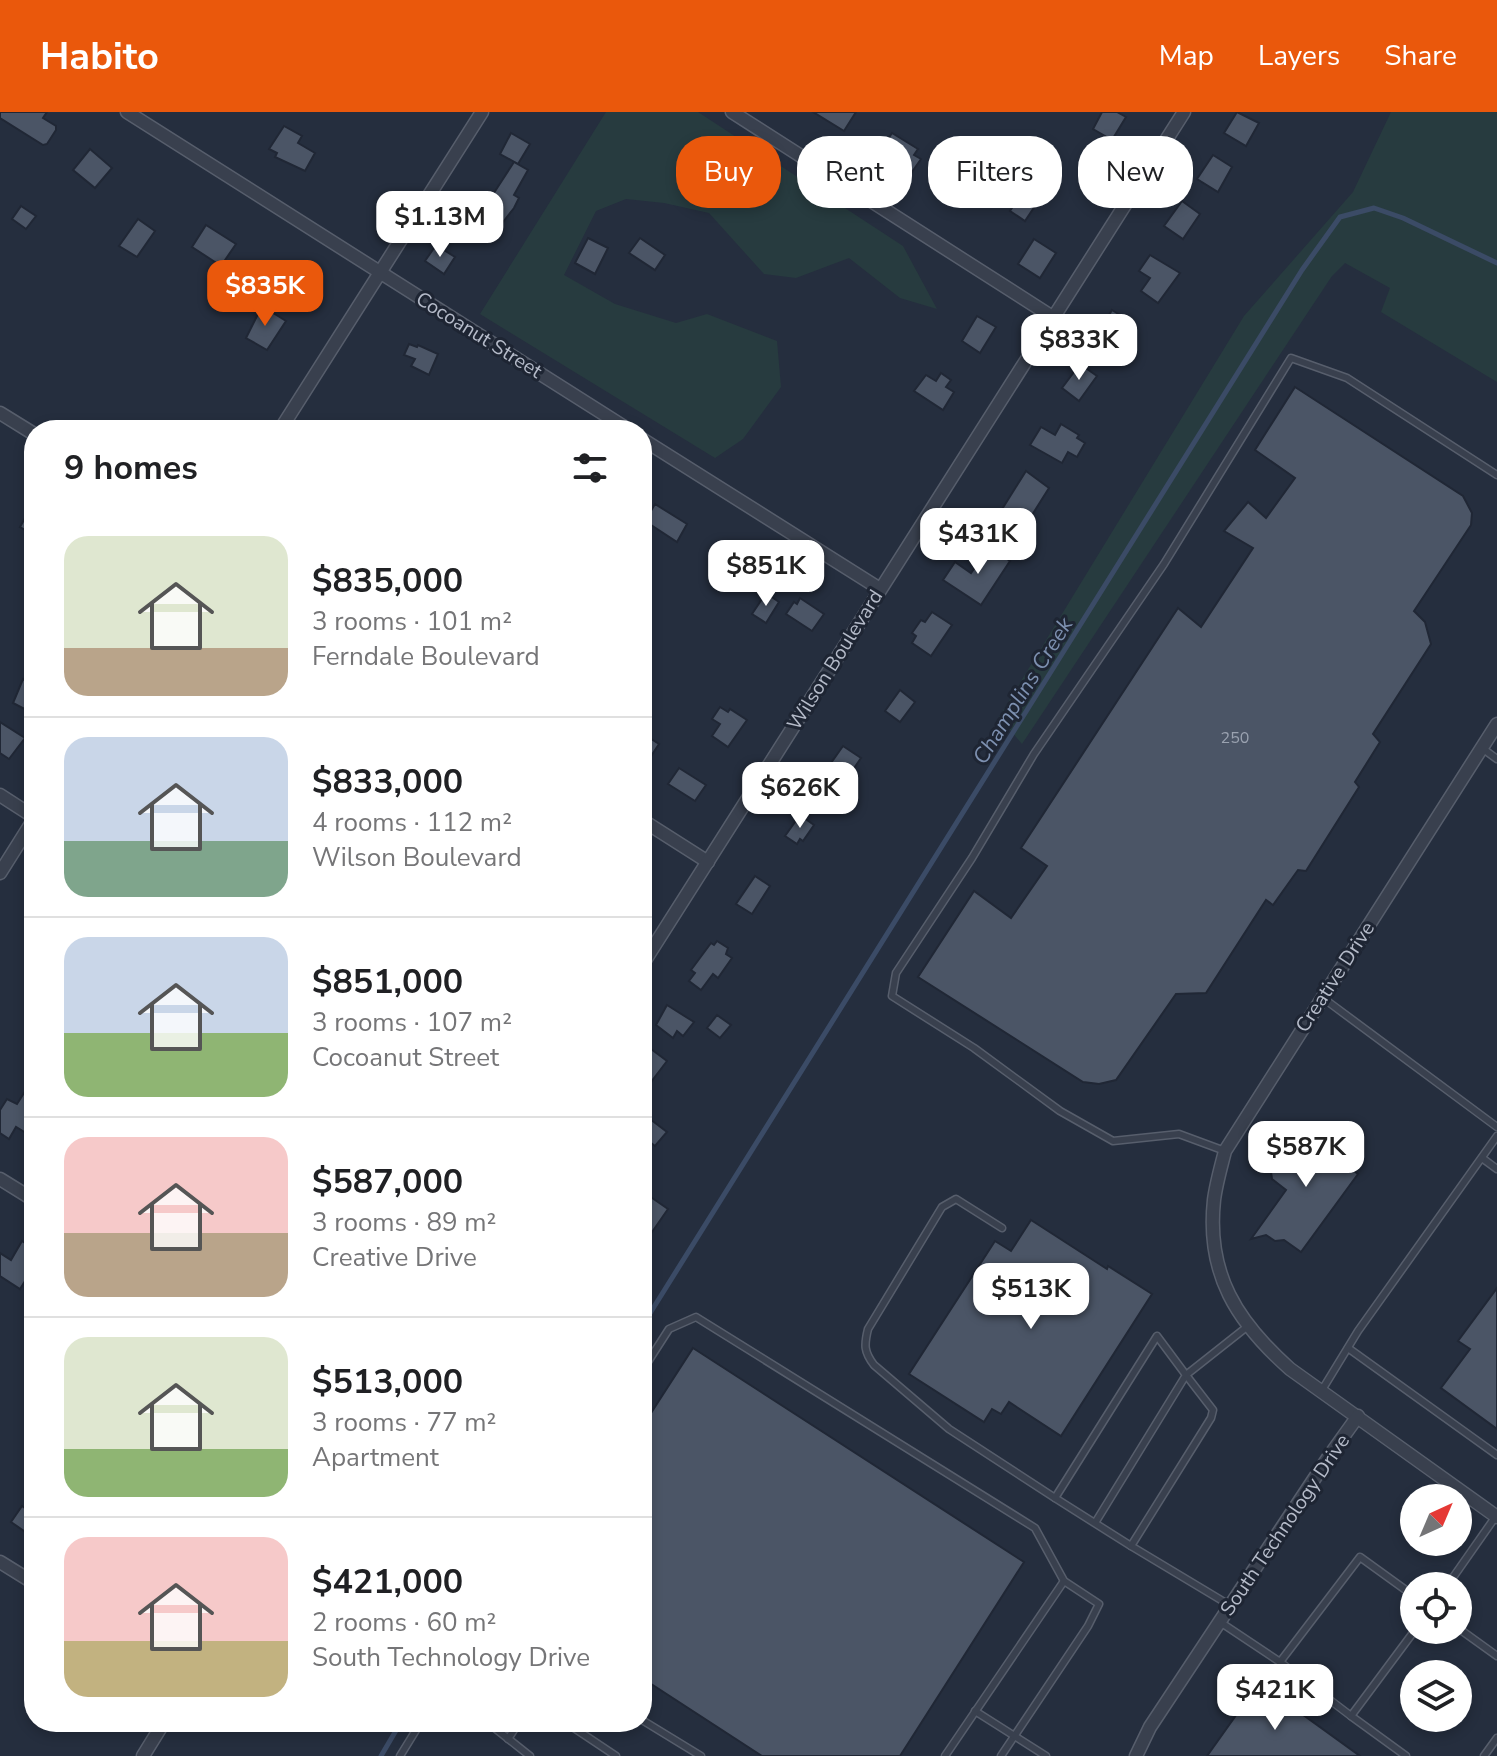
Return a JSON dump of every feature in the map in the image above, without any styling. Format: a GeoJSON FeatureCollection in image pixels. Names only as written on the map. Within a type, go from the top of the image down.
{"type":"FeatureCollection","features":[{"type":"Feature","properties":{"kind":"street","name":"Cocoanut Street"},"geometry":{"type":"LineString","coordinates":[[127,112],[613,420]]}},
{"type":"Feature","properties":{"kind":"street"},"geometry":{"type":"LineString","coordinates":[[286,420],[482,112]]}},
{"type":"Feature","properties":{"kind":"street"},"geometry":{"type":"LineString","coordinates":[[732,112],[1054,318]]}},
{"type":"Feature","properties":{"kind":"street","name":"Wilson Boulevard"},"geometry":{"type":"LineString","coordinates":[[652,949],[1184,112]]}},
{"type":"Feature","properties":{"kind":"street"},"geometry":{"type":"LineString","coordinates":[[0,413],[24,428]]}},
{"type":"Feature","properties":{"kind":"street"},"geometry":{"type":"LineString","coordinates":[[652,445],[880,589]]}},
{"type":"Feature","properties":{"kind":"street","name":"Creative Drive"},"geometry":{"type":"LineString","coordinates":[[1497,724],[1225,1151],[1214,1199],[1213,1243],[1220,1276],[1233,1306],[1259,1342],[1290,1369],[1497,1517]]}},
{"type":"Feature","properties":{"kind":"street"},"geometry":{"type":"LineString","coordinates":[[0,795],[24,811]]}},
{"type":"Feature","properties":{"kind":"street"},"geometry":{"type":"LineString","coordinates":[[652,826],[708,862]]}},
{"type":"Feature","properties":{"kind":"street"},"geometry":{"type":"LineString","coordinates":[[0,873],[24,834]]}},
{"type":"Feature","properties":{"kind":"street"},"geometry":{"type":"LineString","coordinates":[[0,1179],[24,1194]]}},
{"type":"Feature","properties":{"kind":"street","name":"South Technology Drive"},"geometry":{"type":"LineString","coordinates":[[1136,1756],[1150,1727],[1358,1416]]}},
{"type":"Feature","properties":{"kind":"street"},"geometry":{"type":"LineString","coordinates":[[0,1562],[24,1577]]}},
{"type":"Feature","properties":{"kind":"street"},"geometry":{"type":"LineString","coordinates":[[143,1756],[158,1732]]}},
{"type":"Feature","properties":{"kind":"lane"},"geometry":{"type":"LineString","coordinates":[[1225,1151],[1179,1134],[1113,1141],[1060,1111],[974,1048],[892,996],[896,973],[972,858],[1034,754],[1164,564],[1291,358],[1347,378],[1497,475]]}},
{"type":"Feature","properties":{"kind":"lane"},"geometry":{"type":"LineString","coordinates":[[1482,748],[1497,759]]}},
{"type":"Feature","properties":{"kind":"lane"},"geometry":{"type":"LineString","coordinates":[[1322,998],[1497,1127]]}},
{"type":"Feature","properties":{"kind":"lane"},"geometry":{"type":"LineString","coordinates":[[1322,1391],[1348,1348],[1497,1136]]}},
{"type":"Feature","properties":{"kind":"lane"},"geometry":{"type":"LineString","coordinates":[[1482,1158],[1497,1169]]}},
{"type":"Feature","properties":{"kind":"lane"},"geometry":{"type":"LineString","coordinates":[[1002,1228],[956,1199],[942,1207],[868,1329],[863,1346],[866,1355],[949,1429],[1231,1606]]}},
{"type":"Feature","properties":{"kind":"lane"},"geometry":{"type":"LineString","coordinates":[[652,1355],[669,1329],[696,1317],[1035,1528],[1064,1581],[1099,1604],[1088,1626],[1001,1756]]}},
{"type":"Feature","properties":{"kind":"lane"},"geometry":{"type":"LineString","coordinates":[[1095,1523],[1186,1375],[1248,1326]]}},
{"type":"Feature","properties":{"kind":"lane"},"geometry":{"type":"LineString","coordinates":[[1055,1498],[1157,1336],[1213,1410],[1211,1418],[1131,1546]]}},
{"type":"Feature","properties":{"kind":"lane"},"geometry":{"type":"LineString","coordinates":[[1348,1348],[1497,1455]]}},
{"type":"Feature","properties":{"kind":"lane"},"geometry":{"type":"LineString","coordinates":[[1457,1572],[1497,1517]]}},
{"type":"Feature","properties":{"kind":"lane"},"geometry":{"type":"LineString","coordinates":[[1280,1662],[1360,1557],[1400,1586]]}},
{"type":"Feature","properties":{"kind":"lane"},"geometry":{"type":"LineString","coordinates":[[945,1756],[1064,1581]]}},
{"type":"Feature","properties":{"kind":"lane"},"geometry":{"type":"LineString","coordinates":[[1220,1622],[1280,1662],[1406,1756]]}},
{"type":"Feature","properties":{"kind":"lane"},"geometry":{"type":"LineString","coordinates":[[1472,1638],[1497,1656]]}},
{"type":"Feature","properties":{"kind":"lane"},"geometry":{"type":"LineString","coordinates":[[1351,1716],[1405,1644]]}},
{"type":"Feature","properties":{"kind":"lane"},"geometry":{"type":"LineString","coordinates":[[975,1711],[1046,1756]]}},
{"type":"Feature","properties":{"kind":"lane"},"geometry":{"type":"LineString","coordinates":[[652,1726],[701,1756]]}},
{"type":"Feature","properties":{"kind":"lane"},"geometry":{"type":"LineString","coordinates":[[400,1756],[415,1732]]}},
{"type":"Feature","properties":{"kind":"lane"},"geometry":{"type":"LineString","coordinates":[[499,1732],[530,1756]]}},
{"type":"Feature","properties":{"kind":"lane"},"geometry":{"type":"LineString","coordinates":[[508,1739],[513,1732]]}},
{"type":"Feature","properties":{"kind":"lane"},"geometry":{"type":"LineString","coordinates":[[580,1732],[616,1756]]}},
{"type":"Feature","properties":{"kind":"lane"},"geometry":{"type":"LineString","coordinates":[[1484,1756],[1497,1738]]}},
{"type":"Feature","properties":{"kind":"green space"},"geometry":{"type":"Polygon","coordinates":[[[606,112],[698,112],[735,136],[676,136],[676,206],[626,199],[596,211],[564,275],[615,304],[676,323],[707,314],[777,341],[781,387],[743,439],[715,458],[480,314],[606,112]]]}},
{"type":"Feature","properties":{"kind":"green space"},"geometry":{"type":"Polygon","coordinates":[[[1391,112],[1497,112],[1497,382],[1381,312],[1390,288],[1345,263],[1332,276],[1022,744],[999,717],[1244,316],[1353,192],[1391,112]]]}},
{"type":"Feature","properties":{"kind":"green space"},"geometry":{"type":"Polygon","coordinates":[[[781,166],[797,177],[797,208],[845,208],[903,246],[937,309],[900,298],[849,258],[796,278],[764,274],[709,213],[686,208],[781,208],[781,166]]]}},
{"type":"Feature","properties":{"kind":"building"},"geometry":{"type":"Polygon","coordinates":[[[0,112],[47,112],[43,118],[56,126],[56,130],[43,145],[0,118],[0,112]]]}},
{"type":"Feature","properties":{"kind":"building"},"geometry":{"type":"Polygon","coordinates":[[[813,112],[856,112],[844,131],[813,112]]]}},
{"type":"Feature","properties":{"kind":"building"},"geometry":{"type":"Polygon","coordinates":[[[1102,112],[1117,112],[1126,117],[1114,136],[1105,136],[1093,129],[1102,112]]]}},
{"type":"Feature","properties":{"kind":"building"},"geometry":{"type":"Polygon","coordinates":[[[1237,112],[1259,123],[1246,146],[1224,133],[1237,112]]]}},
{"type":"Feature","properties":{"kind":"building"},"geometry":{"type":"Polygon","coordinates":[[[284,126],[302,136],[298,143],[315,153],[305,171],[275,157],[277,153],[269,149],[284,126]]]}},
{"type":"Feature","properties":{"kind":"building"},"geometry":{"type":"Polygon","coordinates":[[[511,133],[530,144],[518,164],[500,154],[511,133]]]}},
{"type":"Feature","properties":{"kind":"building"},"geometry":{"type":"Polygon","coordinates":[[[912,145],[918,149],[914,155],[921,159],[912,172],[912,145]]]}},
{"type":"Feature","properties":{"kind":"building"},"geometry":{"type":"Polygon","coordinates":[[[90,149],[112,168],[95,188],[73,170],[90,149]]]}},
{"type":"Feature","properties":{"kind":"building"},"geometry":{"type":"Polygon","coordinates":[[[1213,155],[1232,167],[1218,192],[1197,179],[1213,155]]]}},
{"type":"Feature","properties":{"kind":"building"},"geometry":{"type":"Polygon","coordinates":[[[514,162],[528,170],[514,195],[519,198],[514,208],[500,226],[476,210],[485,196],[490,199],[514,162]]]}},
{"type":"Feature","properties":{"kind":"building"},"geometry":{"type":"Polygon","coordinates":[[[21,206],[36,216],[26,229],[12,219],[21,206]]]}},
{"type":"Feature","properties":{"kind":"building"},"geometry":{"type":"Polygon","coordinates":[[[1012,208],[1034,208],[1025,221],[1010,211],[1012,208]]]}},
{"type":"Feature","properties":{"kind":"building"},"geometry":{"type":"Polygon","coordinates":[[[1177,208],[1192,208],[1200,214],[1183,239],[1164,226],[1177,208]]]}},
{"type":"Feature","properties":{"kind":"building"},"geometry":{"type":"Polygon","coordinates":[[[138,219],[155,231],[137,257],[119,246],[138,219]]]}},
{"type":"Feature","properties":{"kind":"building"},"geometry":{"type":"Polygon","coordinates":[[[206,225],[236,244],[221,266],[192,247],[206,225]]]}},
{"type":"Feature","properties":{"kind":"building"},"geometry":{"type":"Polygon","coordinates":[[[588,238],[608,248],[595,274],[575,263],[588,238]]]}},
{"type":"Feature","properties":{"kind":"building"},"geometry":{"type":"Polygon","coordinates":[[[640,238],[665,255],[655,270],[629,253],[640,238]]]}},
{"type":"Feature","properties":{"kind":"building"},"geometry":{"type":"Polygon","coordinates":[[[1034,239],[1056,253],[1040,278],[1018,264],[1034,239]]]}},
{"type":"Feature","properties":{"kind":"building"},"geometry":{"type":"Polygon","coordinates":[[[436,245],[455,257],[444,274],[425,261],[436,245]]]}},
{"type":"Feature","properties":{"kind":"building"},"geometry":{"type":"Polygon","coordinates":[[[1150,255],[1180,273],[1158,303],[1141,291],[1150,278],[1139,271],[1150,255]]]}},
{"type":"Feature","properties":{"kind":"building"},"geometry":{"type":"Polygon","coordinates":[[[288,266],[312,281],[301,299],[276,285],[288,266]]]}},
{"type":"Feature","properties":{"kind":"building"},"geometry":{"type":"Polygon","coordinates":[[[262,306],[286,321],[267,350],[246,338],[262,306]]]}},
{"type":"Feature","properties":{"kind":"building"},"geometry":{"type":"Polygon","coordinates":[[[1112,310],[1131,322],[1115,349],[1096,337],[1112,310]]]}},
{"type":"Feature","properties":{"kind":"building"},"geometry":{"type":"Polygon","coordinates":[[[977,316],[996,327],[980,353],[962,341],[977,316]]]}},
{"type":"Feature","properties":{"kind":"building"},"geometry":{"type":"Polygon","coordinates":[[[409,344],[438,354],[429,375],[411,366],[415,359],[404,355],[409,344]]]}},
{"type":"Feature","properties":{"kind":"building"},"geometry":{"type":"Polygon","coordinates":[[[1080,364],[1097,376],[1079,401],[1062,388],[1080,364]]]}},
{"type":"Feature","properties":{"kind":"building"},"geometry":{"type":"Polygon","coordinates":[[[941,373],[951,380],[946,387],[954,392],[943,410],[914,391],[926,375],[936,381],[941,373]]]}},
{"type":"Feature","properties":{"kind":"building"},"geometry":{"type":"Polygon","coordinates":[[[1295,387],[1463,496],[1472,513],[1471,525],[1414,611],[1425,622],[1431,644],[1373,734],[1380,742],[1355,782],[1359,787],[1306,871],[1298,870],[1273,905],[1266,900],[1206,993],[1176,994],[1116,1080],[1099,1084],[1083,1082],[918,977],[974,891],[1011,918],[1047,866],[1021,848],[1178,608],[1201,627],[1253,548],[1224,531],[1248,502],[1266,518],[1295,478],[1255,450],[1295,387]]]}},
{"type":"Feature","properties":{"kind":"building"},"geometry":{"type":"Polygon","coordinates":[[[1061,424],[1079,435],[1077,438],[1085,443],[1077,457],[1068,452],[1062,463],[1030,445],[1041,427],[1055,435],[1061,424]]]}},
{"type":"Feature","properties":{"kind":"building"},"geometry":{"type":"Polygon","coordinates":[[[1026,471],[1049,488],[1022,531],[999,514],[1026,471]]]}},
{"type":"Feature","properties":{"kind":"building"},"geometry":{"type":"Polygon","coordinates":[[[655,504],[687,524],[677,542],[652,526],[655,504]]]}},
{"type":"Feature","properties":{"kind":"building"},"geometry":{"type":"Polygon","coordinates":[[[989,547],[1010,561],[981,605],[943,580],[955,562],[971,573],[989,547]]]}},
{"type":"Feature","properties":{"kind":"building"},"geometry":{"type":"Polygon","coordinates":[[[766,593],[779,602],[766,623],[752,614],[766,593]]]}},
{"type":"Feature","properties":{"kind":"building"},"geometry":{"type":"Polygon","coordinates":[[[800,598],[824,614],[812,631],[786,614],[800,598]]]}},
{"type":"Feature","properties":{"kind":"building"},"geometry":{"type":"Polygon","coordinates":[[[932,612],[952,625],[931,656],[912,643],[916,636],[912,633],[921,620],[925,622],[932,612]]]}},
{"type":"Feature","properties":{"kind":"building"},"geometry":{"type":"Polygon","coordinates":[[[23,679],[24,709],[13,703],[23,679]]]}},
{"type":"Feature","properties":{"kind":"building"},"geometry":{"type":"Polygon","coordinates":[[[900,690],[915,702],[900,722],[885,711],[900,690]]]}},
{"type":"Feature","properties":{"kind":"building"},"geometry":{"type":"Polygon","coordinates":[[[720,707],[728,712],[730,709],[747,720],[728,747],[712,736],[720,724],[712,719],[720,707]]]}},
{"type":"Feature","properties":{"kind":"building"},"geometry":{"type":"Polygon","coordinates":[[[0,722],[24,739],[9,759],[0,753],[0,722]]]}},
{"type":"Feature","properties":{"kind":"building"},"geometry":{"type":"Polygon","coordinates":[[[652,739],[659,744],[652,755],[652,739]]]}},
{"type":"Feature","properties":{"kind":"building"},"geometry":{"type":"Polygon","coordinates":[[[843,746],[861,758],[844,783],[826,770],[843,746]]]}},
{"type":"Feature","properties":{"kind":"building"},"geometry":{"type":"Polygon","coordinates":[[[679,768],[706,785],[695,801],[668,784],[679,768]]]}},
{"type":"Feature","properties":{"kind":"building"},"geometry":{"type":"Polygon","coordinates":[[[800,815],[814,825],[803,841],[800,839],[797,844],[785,836],[800,815]]]}},
{"type":"Feature","properties":{"kind":"building"},"geometry":{"type":"Polygon","coordinates":[[[755,876],[770,886],[752,914],[736,904],[755,876]]]}},
{"type":"Feature","properties":{"kind":"building"},"geometry":{"type":"Polygon","coordinates":[[[717,941],[728,948],[726,954],[732,958],[718,978],[713,974],[701,990],[689,981],[695,973],[691,970],[711,943],[714,945],[717,941]]]}},
{"type":"Feature","properties":{"kind":"building"},"geometry":{"type":"Polygon","coordinates":[[[667,1005],[694,1022],[683,1036],[677,1031],[673,1038],[656,1025],[667,1005]]]}},
{"type":"Feature","properties":{"kind":"building"},"geometry":{"type":"Polygon","coordinates":[[[717,1015],[731,1025],[720,1038],[707,1028],[717,1015]]]}},
{"type":"Feature","properties":{"kind":"building"},"geometry":{"type":"Polygon","coordinates":[[[652,1050],[667,1061],[652,1081],[652,1050]]]}},
{"type":"Feature","properties":{"kind":"building"},"geometry":{"type":"Polygon","coordinates":[[[24,1093],[24,1132],[16,1127],[9,1139],[0,1133],[0,1110],[7,1099],[17,1104],[24,1093]]]}},
{"type":"Feature","properties":{"kind":"building"},"geometry":{"type":"Polygon","coordinates":[[[652,1121],[667,1132],[655,1146],[652,1144],[652,1121]]]}},
{"type":"Feature","properties":{"kind":"building"},"geometry":{"type":"Polygon","coordinates":[[[1305,1126],[1311,1126],[1340,1147],[1334,1156],[1358,1174],[1301,1252],[1284,1240],[1275,1241],[1266,1235],[1251,1239],[1286,1190],[1272,1179],[1271,1172],[1305,1126]]]}},
{"type":"Feature","properties":{"kind":"building"},"geometry":{"type":"Polygon","coordinates":[[[652,1198],[668,1209],[652,1232],[652,1198]]]}},
{"type":"Feature","properties":{"kind":"building"},"geometry":{"type":"Polygon","coordinates":[[[1031,1220],[1152,1294],[1061,1436],[1009,1402],[1001,1414],[992,1409],[984,1422],[909,1374],[995,1241],[1011,1251],[1031,1220]]]}},
{"type":"Feature","properties":{"kind":"building"},"geometry":{"type":"Polygon","coordinates":[[[22,1241],[24,1283],[20,1289],[0,1276],[0,1253],[11,1260],[22,1241]]]}},
{"type":"Feature","properties":{"kind":"building"},"geometry":{"type":"Polygon","coordinates":[[[1497,1288],[1497,1429],[1441,1388],[1470,1349],[1458,1341],[1497,1288]]]}},
{"type":"Feature","properties":{"kind":"building"},"geometry":{"type":"Polygon","coordinates":[[[693,1348],[1024,1562],[900,1756],[762,1756],[652,1684],[652,1412],[693,1348]]]}},
{"type":"Feature","properties":{"kind":"building"},"geometry":{"type":"Polygon","coordinates":[[[22,1506],[24,1508],[24,1531],[11,1522],[22,1506]]]}},
{"type":"Feature","properties":{"kind":"building"},"geometry":{"type":"Polygon","coordinates":[[[1259,1683],[1360,1756],[1207,1756],[1259,1683]]]}},
{"type":"Feature","properties":{"kind":"waterway","name":"Champlins Creek"},"geometry":{"type":"LineString","coordinates":[[652,1310],[1302,270],[1340,217],[1374,208],[1403,218],[1497,263]]}},
{"type":"Feature","properties":{"kind":"waterway","name":"Champlins Creek"},"geometry":{"type":"LineString","coordinates":[[381,1756],[395,1732]]}}]}
